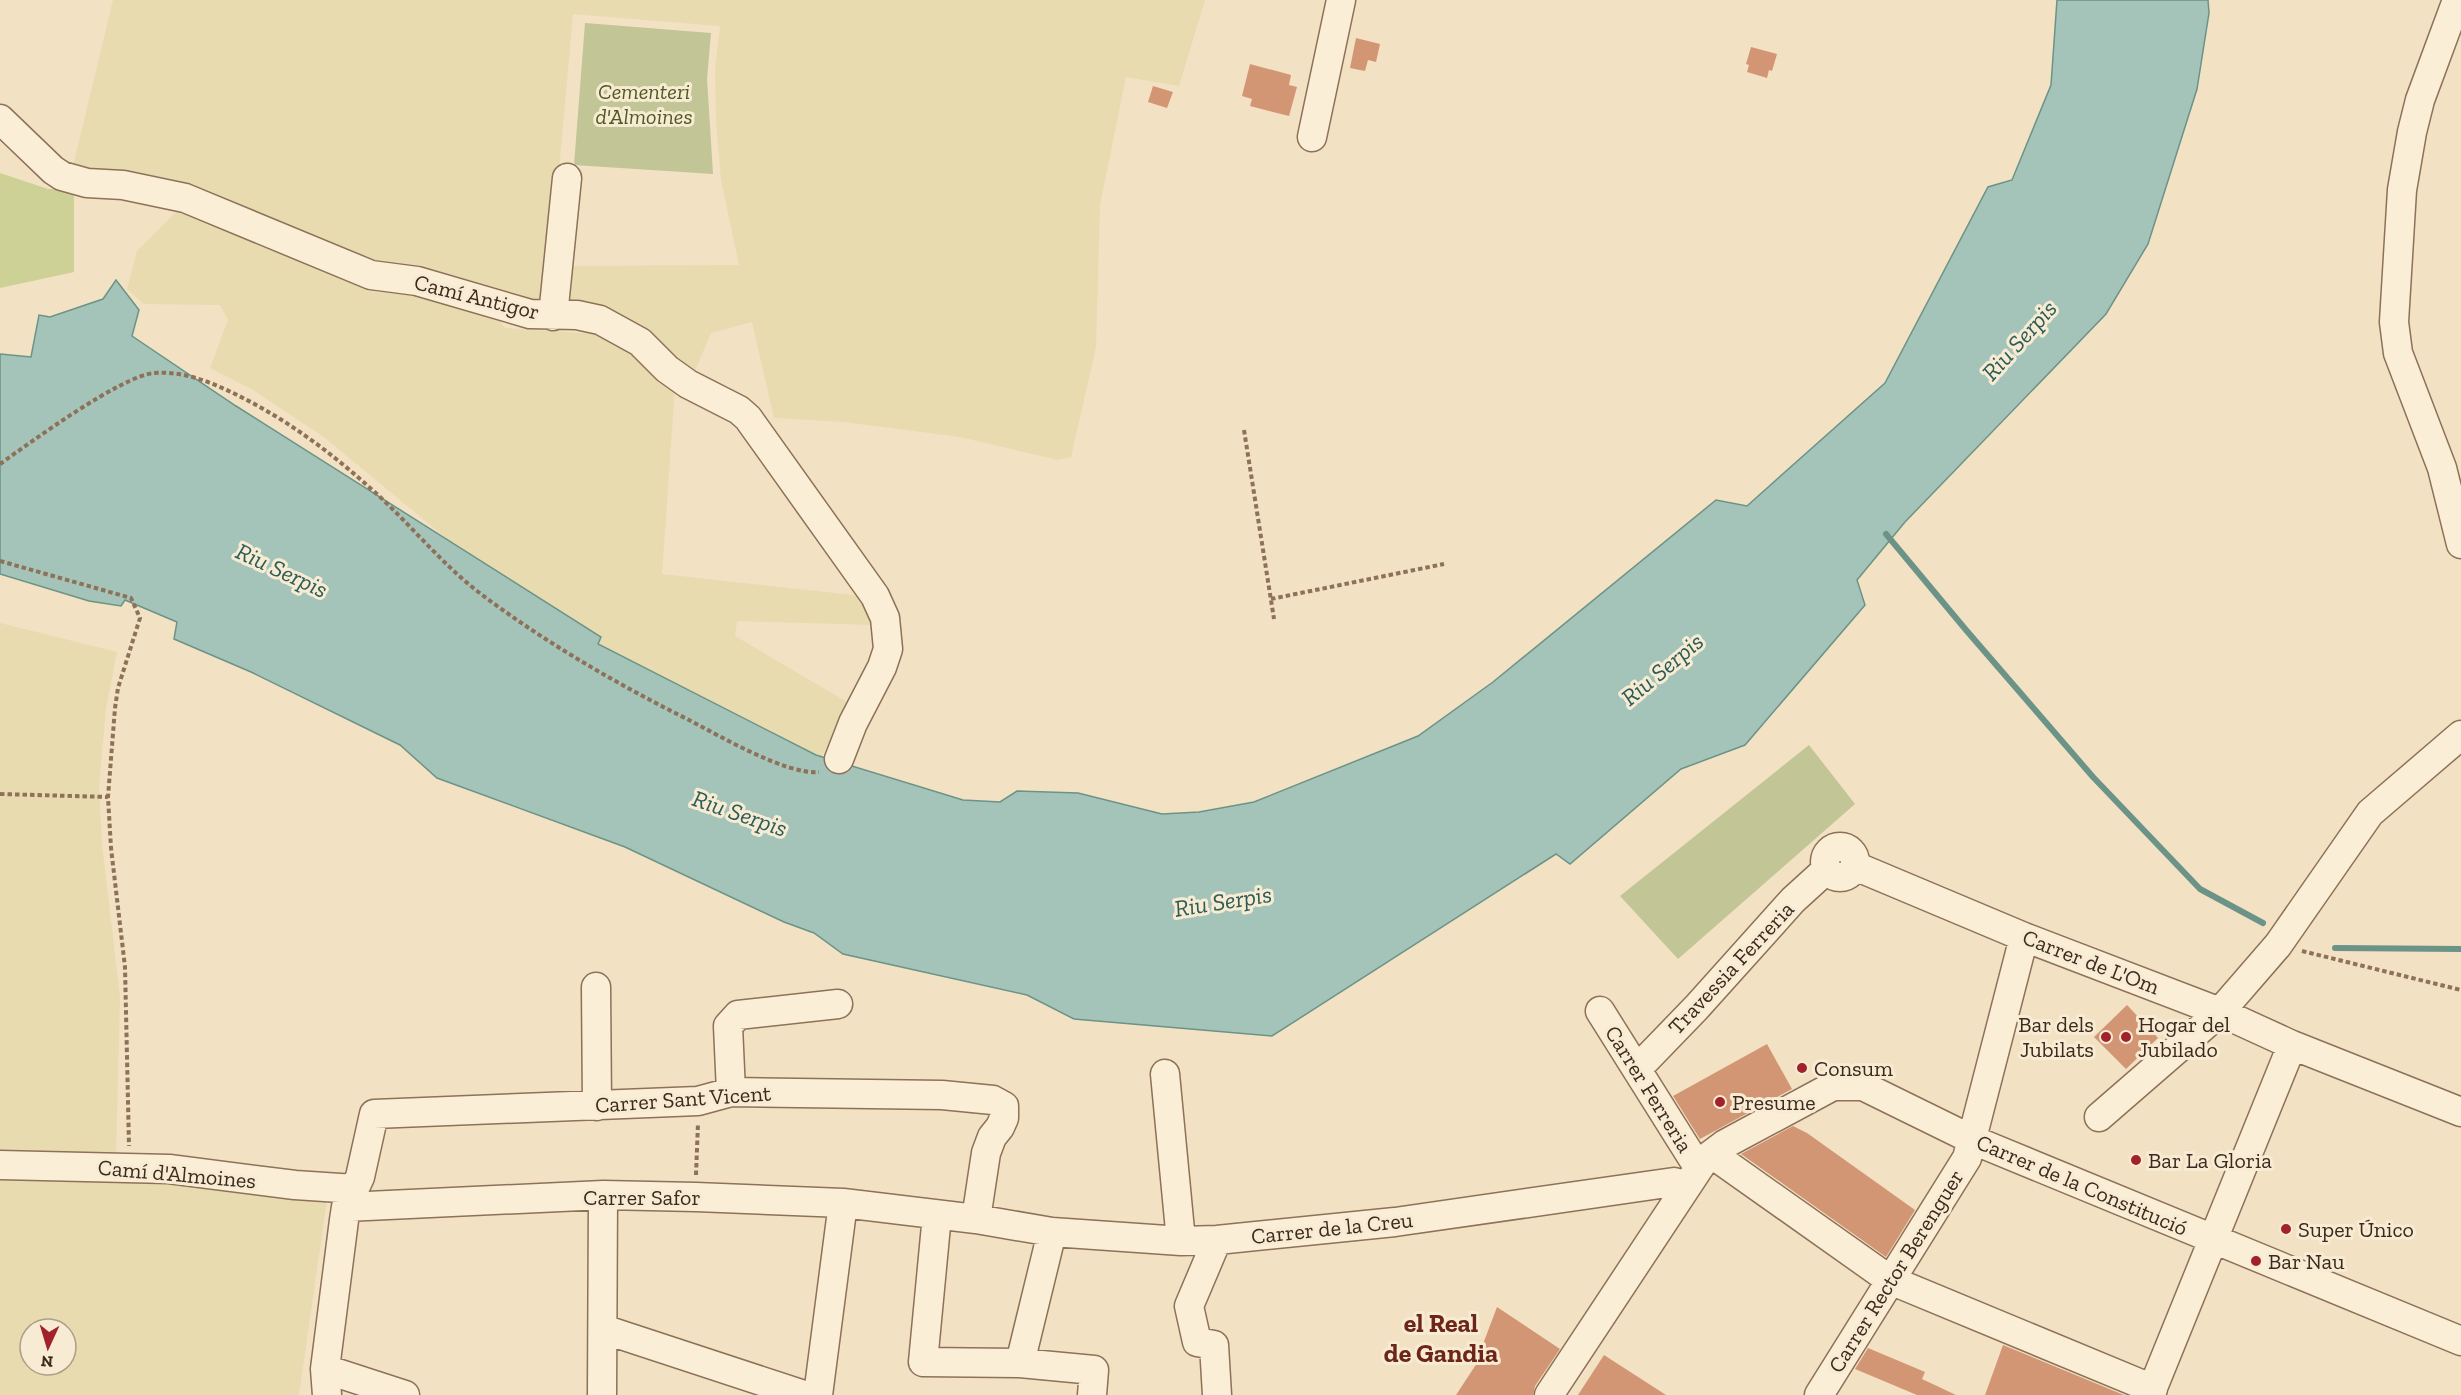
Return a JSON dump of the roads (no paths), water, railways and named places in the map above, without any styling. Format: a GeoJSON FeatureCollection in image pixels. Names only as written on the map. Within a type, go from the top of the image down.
{"type":"FeatureCollection","features":[{"type":"Feature","properties":{"kind":"street"},"geometry":{"type":"LineString","coordinates":[[1312,137],[1341,0]]}},
{"type":"Feature","properties":{"kind":"street"},"geometry":{"type":"LineString","coordinates":[[2457,0],[2416,114],[2402,190],[2394,322],[2398,352],[2442,468],[2461,544]]}},
{"type":"Feature","properties":{"kind":"street"},"geometry":{"type":"LineString","coordinates":[[2433,63],[2454,59],[2461,48]]}},
{"type":"Feature","properties":{"kind":"street","name":"Camí Antigor"},"geometry":{"type":"LineString","coordinates":[[0,119],[62,176],[87,183],[123,185],[167,192],[371,275],[417,281],[530,314],[576,315],[612,325],[640,342],[667,369],[693,387],[739,410],[748,418],[875,596],[885,618],[889,640],[888,649],[882,667],[853,723],[839,759]]}},
{"type":"Feature","properties":{"kind":"street"},"geometry":{"type":"LineString","coordinates":[[552,315],[567,178]]}},
{"type":"Feature","properties":{"kind":"street"},"geometry":{"type":"LineString","coordinates":[[2099,1117],[2220,1012],[2278,945],[2370,813],[2461,735]]}},
{"type":"Feature","properties":{"kind":"street","name":"Travessia Ferreria"},"geometry":{"type":"LineString","coordinates":[[1637,1069],[1696,1008],[1793,900],[1826,870],[1836,877],[1848,876],[1855,866]]}},
{"type":"Feature","properties":{"kind":"street","name":"Carrer de L'Om"},"geometry":{"type":"LineString","coordinates":[[1855,866],[2024,937],[2220,1012],[2292,1045],[2461,1112]]}},
{"type":"Feature","properties":{"kind":"street","name":"Carrer Rector Berenguer"},"geometry":{"type":"LineString","coordinates":[[1818,1395],[1967,1158],[2024,937]]}},
{"type":"Feature","properties":{"kind":"street"},"geometry":{"type":"LineString","coordinates":[[596,987],[597,1106]]}},
{"type":"Feature","properties":{"kind":"street"},"geometry":{"type":"LineString","coordinates":[[731,1092],[728,1026],[738,1015],[838,1004]]}},
{"type":"Feature","properties":{"kind":"street","name":"Carrer Ferreria"},"geometry":{"type":"LineString","coordinates":[[1600,1011],[1699,1169]]}},
{"type":"Feature","properties":{"kind":"street"},"geometry":{"type":"LineString","coordinates":[[1549,1395],[1699,1169],[1890,1280],[2151,1392],[2292,1045]]}},
{"type":"Feature","properties":{"kind":"street"},"geometry":{"type":"LineString","coordinates":[[1165,1074],[1181,1241]]}},
{"type":"Feature","properties":{"kind":"street","name":"Carrer de la Constitució"},"geometry":{"type":"LineString","coordinates":[[1699,1169],[1725,1144],[1833,1086],[1863,1086],[1973,1140],[2461,1341]]}},
{"type":"Feature","properties":{"kind":"street","name":"Carrer Sant Vicent"},"geometry":{"type":"LineString","coordinates":[[350,1198],[360,1177],[374,1114],[698,1101],[731,1092],[942,1095],[993,1100],[1004,1106],[1004,1118],[986,1153],[976,1219]]}},
{"type":"Feature","properties":{"kind":"street","name":"Camí d'Almoines"},"geometry":{"type":"LineString","coordinates":[[0,1165],[169,1169],[295,1185],[350,1198]]}},
{"type":"Feature","properties":{"kind":"street","name":"Carrer de la Creu"},"geometry":{"type":"LineString","coordinates":[[937,1215],[1052,1232],[1181,1241],[1217,1240],[1395,1222],[1674,1182],[1699,1169]]}},
{"type":"Feature","properties":{"kind":"street"},"geometry":{"type":"LineString","coordinates":[[602,1395],[603,1195]]}},
{"type":"Feature","properties":{"kind":"street","name":"Carrer Safor"},"geometry":{"type":"LineString","coordinates":[[350,1198],[603,1195],[696,1197],[843,1203],[937,1215]]}},
{"type":"Feature","properties":{"kind":"street"},"geometry":{"type":"LineString","coordinates":[[350,1198],[326,1382],[405,1395]]}},
{"type":"Feature","properties":{"kind":"street"},"geometry":{"type":"LineString","coordinates":[[818,1395],[843,1203]]}},
{"type":"Feature","properties":{"kind":"street"},"geometry":{"type":"LineString","coordinates":[[937,1215],[923,1362],[1020,1363],[1093,1383]]}},
{"type":"Feature","properties":{"kind":"street"},"geometry":{"type":"LineString","coordinates":[[1020,1363],[1052,1232]]}},
{"type":"Feature","properties":{"kind":"street"},"geometry":{"type":"LineString","coordinates":[[1217,1240],[1189,1306],[1197,1342],[1214,1345],[1217,1395]]}},
{"type":"Feature","properties":{"kind":"street"},"geometry":{"type":"LineString","coordinates":[[603,1329],[804,1395]]}},
{"type":"Feature","properties":{"kind":"water","name":"Riu Serpis"},"geometry":{"type":"Polygon","coordinates":[[[2057,0],[2208,0],[2209,13],[2197,89],[2148,244],[2106,314],[1905,522],[1857,580],[1865,605],[1745,745],[1681,769],[1570,864],[1556,854],[1272,1036],[1074,1019],[1027,995],[843,954],[814,933],[784,922],[625,847],[437,778],[400,745],[251,672],[174,639],[177,622],[125,600],[121,606],[89,601],[0,574],[0,354],[31,357],[39,315],[50,317],[103,299],[116,280],[139,310],[132,336],[236,406],[601,637],[598,644],[816,755],[963,800],[1000,802],[1017,791],[1078,793],[1162,814],[1199,812],[1254,802],[1418,736],[1493,682],[1716,500],[1747,506],[1885,383],[1988,187],[2012,180],[2051,85],[2057,0]]]}},
{"type":"Feature","properties":{"kind":"waterway"},"geometry":{"type":"LineString","coordinates":[[1886,534],[2093,777],[2200,889],[2263,923]]}},
{"type":"Feature","properties":{"kind":"waterway"},"geometry":{"type":"LineString","coordinates":[[2335,948],[2461,949]]}},
{"type":"Feature","properties":{"kind":"place","name":"Bar dels Jubilats"},"geometry":{"type":"Point","coordinates":[2106,1037]}},
{"type":"Feature","properties":{"kind":"place","name":"Hogar del Jubilado"},"geometry":{"type":"Point","coordinates":[2126,1037]}},
{"type":"Feature","properties":{"kind":"place","name":"Consum"},"geometry":{"type":"Point","coordinates":[1802,1068]}},
{"type":"Feature","properties":{"kind":"place","name":"Presume"},"geometry":{"type":"Point","coordinates":[1720,1102]}},
{"type":"Feature","properties":{"kind":"place","name":"Bar La Gloria"},"geometry":{"type":"Point","coordinates":[2136,1160]}},
{"type":"Feature","properties":{"kind":"place","name":"Super Único"},"geometry":{"type":"Point","coordinates":[2286,1229]}},
{"type":"Feature","properties":{"kind":"place","name":"Bar Nau"},"geometry":{"type":"Point","coordinates":[2256,1261]}},
{"type":"Feature","properties":{"kind":"district","name":"el Real de Gandia"},"geometry":{"type":"Point","coordinates":[1441,1338]}},
{"type":"Feature","properties":{"kind":"park label","name":"Cementeri d'Almoines"},"geometry":{"type":"Point","coordinates":[644,104]}}]}
